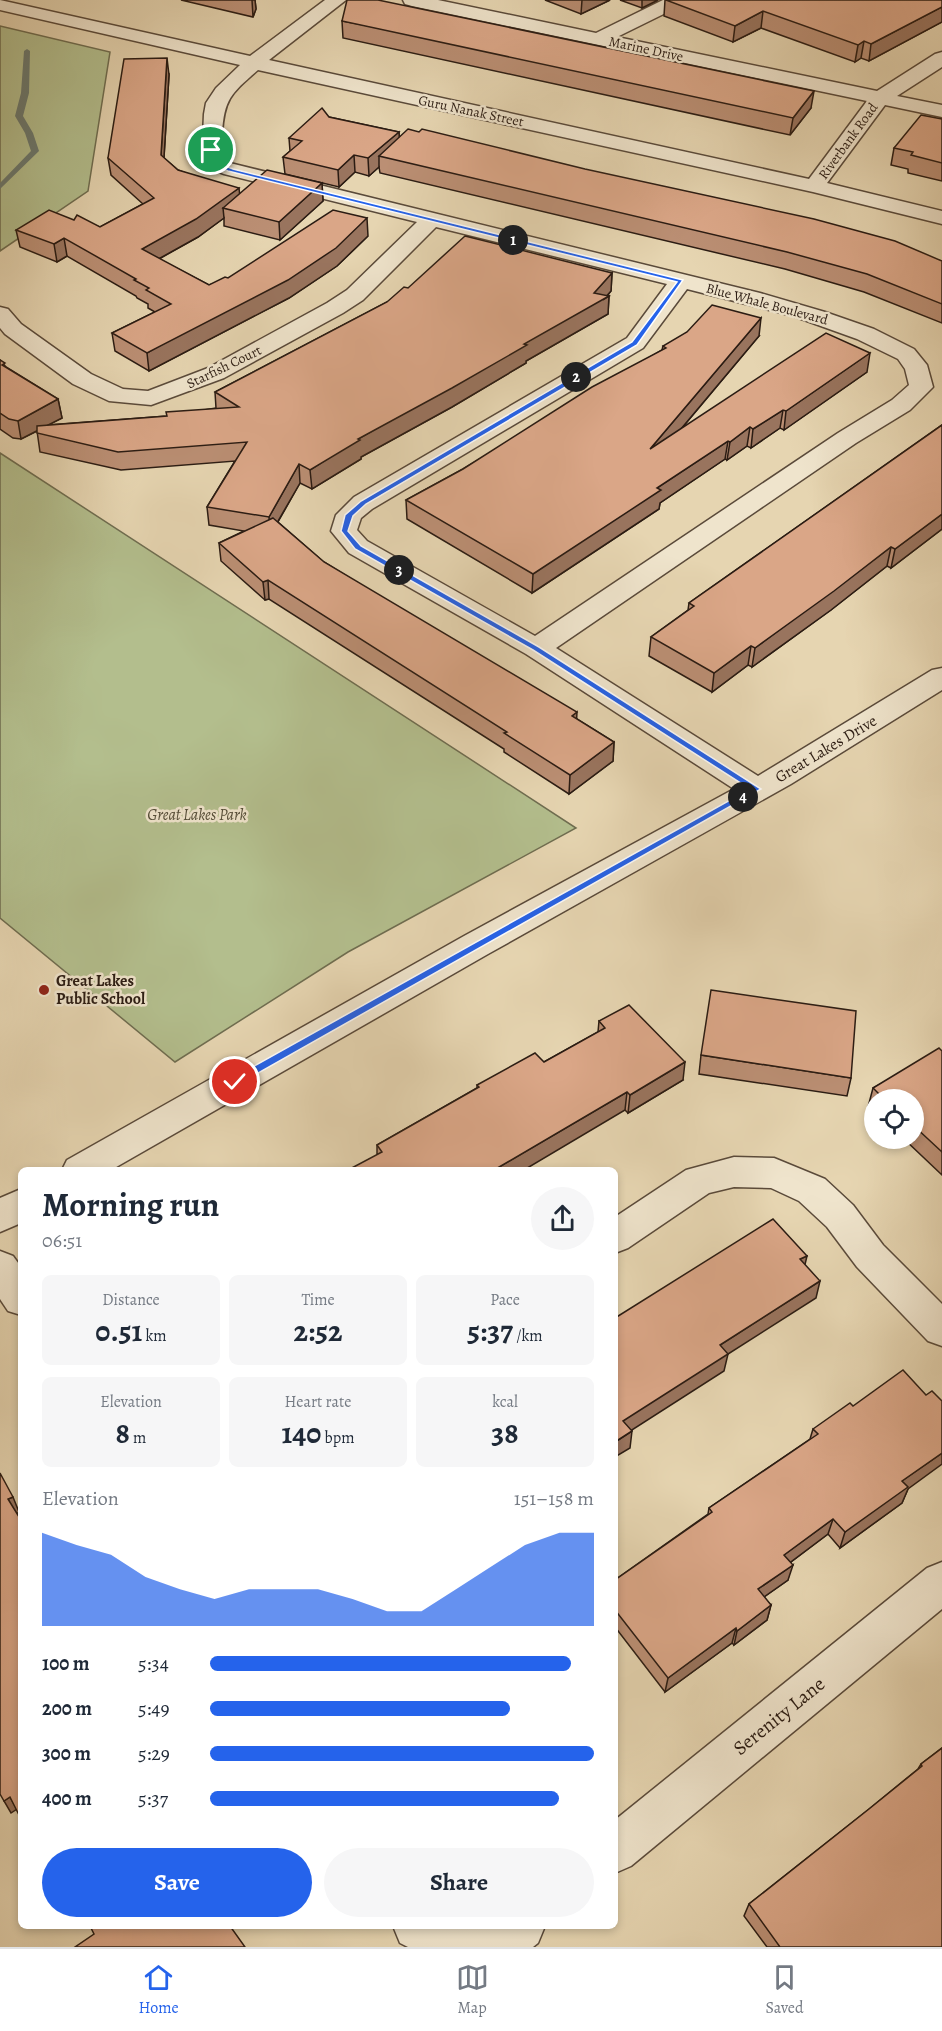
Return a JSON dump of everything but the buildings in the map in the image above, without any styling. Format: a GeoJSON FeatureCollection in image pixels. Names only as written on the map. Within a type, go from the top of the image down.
{"type":"FeatureCollection","features":[{"type":"Feature","properties":{"kind":"street","name":"Blue Whale Boulevard"},"geometry":{"type":"LineString","coordinates":[[336,0],[230,84],[216,104],[210,157],[215,164],[231,170],[794,310],[863,332],[906,354],[915,364],[920,376],[921,387],[902,405],[847,438],[536,648]]}},
{"type":"Feature","properties":{"kind":"street","name":"Marine Drive"},"geometry":{"type":"LineString","coordinates":[[412,0],[942,111]]}},
{"type":"Feature","properties":{"kind":"street"},"geometry":{"type":"LineString","coordinates":[[598,39],[677,0]]}},
{"type":"Feature","properties":{"kind":"street","name":"Guru Nanak Street"},"geometry":{"type":"LineString","coordinates":[[0,4],[254,63],[814,186],[942,218]]}},
{"type":"Feature","properties":{"kind":"street","name":"Riverbank Road"},"geometry":{"type":"LineString","coordinates":[[814,186],[880,98],[942,57]]}},
{"type":"Feature","properties":{"kind":"street","name":"Starfish Court"},"geometry":{"type":"LineString","coordinates":[[0,314],[13,328],[82,380],[118,396],[151,398],[216,373],[335,308],[355,295],[431,220]]}},
{"type":"Feature","properties":{"kind":"street"},"geometry":{"type":"LineString","coordinates":[[681,281],[634,343],[363,502],[349,515],[344,531],[358,548],[536,648],[757,789]]}},
{"type":"Feature","properties":{"kind":"street","name":"Great Lakes Drive"},"geometry":{"type":"LineString","coordinates":[[85,1167],[487,939],[780,777],[942,677]]}},
{"type":"Feature","properties":{"kind":"street"},"geometry":{"type":"LineString","coordinates":[[618,1235],[699,1181],[734,1172],[774,1173],[812,1190],[819,1196],[840,1216],[870,1256],[942,1329]]}},
{"type":"Feature","properties":{"kind":"street"},"geometry":{"type":"LineString","coordinates":[[0,1217],[18,1206]]}},
{"type":"Feature","properties":{"kind":"street"},"geometry":{"type":"LineString","coordinates":[[0,1267],[18,1294]]}},
{"type":"Feature","properties":{"kind":"street","name":"Serenity Lane"},"geometry":{"type":"LineString","coordinates":[[618,1848],[942,1582]]}},
{"type":"Feature","properties":{"kind":"street"},"geometry":{"type":"LineString","coordinates":[[422,1929],[448,1943],[510,1935],[517,1929]]}},
{"type":"Feature","properties":{"kind":"green space"},"geometry":{"type":"Polygon","coordinates":[[[0,26],[110,52],[88,191],[0,251],[0,26]]]}},
{"type":"Feature","properties":{"kind":"green space","name":"Great Lakes Park"},"geometry":{"type":"Polygon","coordinates":[[[0,453],[576,828],[348,952],[175,1062],[0,918],[0,453]]]}},
{"type":"Feature","properties":{"kind":"waterway"},"geometry":{"type":"LineString","coordinates":[[0,187],[35,151],[29,133],[19,116],[25,93],[27,51]]}},
{"type":"Feature","properties":{"kind":"place","name":"Great Lakes Public School"},"geometry":{"type":"Point","coordinates":[44,990]}},
{"type":"Feature","properties":{"kind":"route"},"geometry":{"type":"LineString","coordinates":[[211,150],[210,157],[215,164],[231,170],[681,281],[634,343],[363,502],[349,515],[344,531],[358,548],[536,648],[757,789],[523,918],[235,1082]]}}]}
